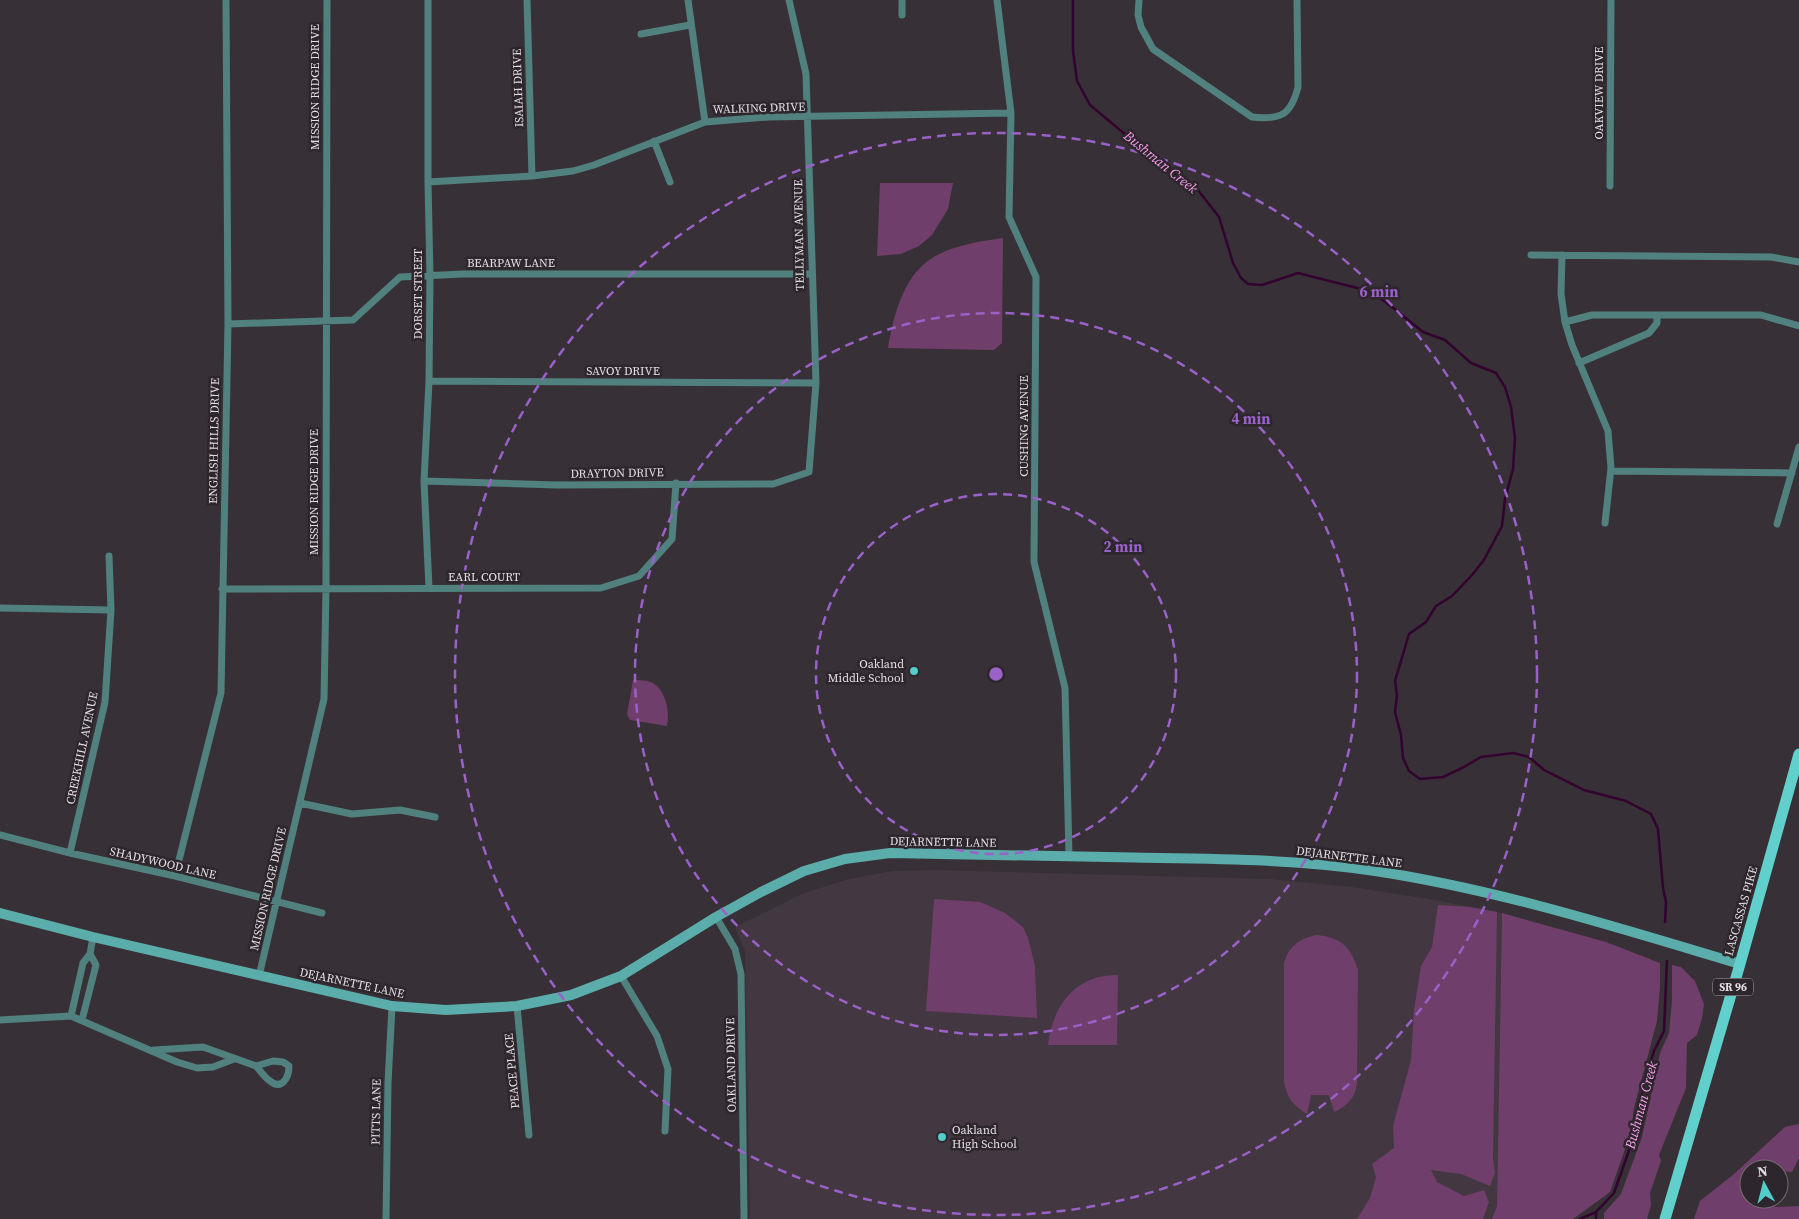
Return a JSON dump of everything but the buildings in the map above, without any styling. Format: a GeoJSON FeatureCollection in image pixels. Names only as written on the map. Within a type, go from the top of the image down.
{"type":"FeatureCollection","features":[{"type":"Feature","properties":{"kind":"main road","name":"LASCASSAS PIKE"},"geometry":{"type":"LineString","coordinates":[[1665,1219],[1799,754]]}},
{"type":"Feature","properties":{"kind":"main road","name":"DEJARNETTE LANE"},"geometry":{"type":"LineString","coordinates":[[0,912],[93,937],[392,1006],[446,1010],[517,1006],[571,995],[621,976],[716,917],[761,892],[804,871],[846,859],[890,853],[1236,860],[1312,864],[1373,870],[1496,894],[1565,912],[1740,964]]}},
{"type":"Feature","properties":{"kind":"street","name":"ENGLISH HILLS DRIVE"},"geometry":{"type":"LineString","coordinates":[[175,876],[221,693],[228,324],[226,0]]}},
{"type":"Feature","properties":{"kind":"street","name":"MISSION RIDGE DRIVE"},"geometry":{"type":"LineString","coordinates":[[259,976],[324,699],[326,588],[327,0]]}},
{"type":"Feature","properties":{"kind":"street","name":"DORSET STREET"},"geometry":{"type":"LineString","coordinates":[[428,0],[430,381],[424,481],[429,588]]}},
{"type":"Feature","properties":{"kind":"street","name":"ISAIAH DRIVE"},"geometry":{"type":"LineString","coordinates":[[527,0],[532,176]]}},
{"type":"Feature","properties":{"kind":"street"},"geometry":{"type":"LineString","coordinates":[[688,0],[705,122]]}},
{"type":"Feature","properties":{"kind":"street","name":"TELLYMAN AVENUE"},"geometry":{"type":"LineString","coordinates":[[789,0],[806,74],[816,383],[809,472]]}},
{"type":"Feature","properties":{"kind":"street"},"geometry":{"type":"LineString","coordinates":[[902,0],[902,15]]}},
{"type":"Feature","properties":{"kind":"street","name":"CUSHING AVENUE"},"geometry":{"type":"LineString","coordinates":[[997,0],[1011,114],[1009,217],[1036,277],[1034,562],[1065,688],[1069,856]]}},
{"type":"Feature","properties":{"kind":"street"},"geometry":{"type":"LineString","coordinates":[[1139,0],[1138,15],[1141,27],[1153,48],[1252,117],[1265,118],[1282,116],[1290,109],[1295,100],[1298,87],[1297,0]]}},
{"type":"Feature","properties":{"kind":"street","name":"OAKVIEW DRIVE"},"geometry":{"type":"LineString","coordinates":[[1610,186],[1611,0]]}},
{"type":"Feature","properties":{"kind":"street"},"geometry":{"type":"LineString","coordinates":[[641,34],[690,24]]}},
{"type":"Feature","properties":{"kind":"street","name":"WALKING DRIVE"},"geometry":{"type":"LineString","coordinates":[[428,182],[532,176],[573,171],[594,165],[705,122],[768,117],[1011,114]]}},
{"type":"Feature","properties":{"kind":"street"},"geometry":{"type":"LineString","coordinates":[[654,141],[670,182]]}},
{"type":"Feature","properties":{"kind":"street"},"geometry":{"type":"LineString","coordinates":[[1531,255],[1771,257],[1799,262]]}},
{"type":"Feature","properties":{"kind":"street"},"geometry":{"type":"LineString","coordinates":[[1562,256],[1561,294],[1565,322],[1579,363],[1608,431],[1611,471],[1605,524]]}},
{"type":"Feature","properties":{"kind":"street","name":"BEARPAW LANE"},"geometry":{"type":"LineString","coordinates":[[228,324],[353,320],[400,277],[464,274],[811,274]]}},
{"type":"Feature","properties":{"kind":"street"},"geometry":{"type":"LineString","coordinates":[[1565,322],[1592,315],[1761,316],[1799,326]]}},
{"type":"Feature","properties":{"kind":"street"},"geometry":{"type":"LineString","coordinates":[[1579,363],[1649,333],[1657,323],[1657,315]]}},
{"type":"Feature","properties":{"kind":"street","name":"SAVOY DRIVE"},"geometry":{"type":"LineString","coordinates":[[430,381],[816,383]]}},
{"type":"Feature","properties":{"kind":"street"},"geometry":{"type":"LineString","coordinates":[[1777,524],[1799,447]]}},
{"type":"Feature","properties":{"kind":"street"},"geometry":{"type":"LineString","coordinates":[[1611,471],[1792,473]]}},
{"type":"Feature","properties":{"kind":"street","name":"DRAYTON DRIVE"},"geometry":{"type":"LineString","coordinates":[[424,481],[556,485],[772,484],[809,472]]}},
{"type":"Feature","properties":{"kind":"street","name":"EARL COURT"},"geometry":{"type":"LineString","coordinates":[[222,589],[601,588],[639,576],[672,539],[676,483]]}},
{"type":"Feature","properties":{"kind":"street","name":"CREEKHILL AVENUE"},"geometry":{"type":"LineString","coordinates":[[70,853],[105,702],[111,610],[109,556]]}},
{"type":"Feature","properties":{"kind":"street"},"geometry":{"type":"LineString","coordinates":[[0,608],[111,610]]}},
{"type":"Feature","properties":{"kind":"street"},"geometry":{"type":"LineString","coordinates":[[300,803],[352,814],[400,810],[435,817]]}},
{"type":"Feature","properties":{"kind":"street","name":"SHADYWOOD LANE"},"geometry":{"type":"LineString","coordinates":[[0,835],[322,913]]}},
{"type":"Feature","properties":{"kind":"street","name":"OAKLAND DRIVE"},"geometry":{"type":"LineString","coordinates":[[716,917],[735,949],[741,974],[744,1219]]}},
{"type":"Feature","properties":{"kind":"street"},"geometry":{"type":"LineString","coordinates":[[71,1016],[83,964],[90,954],[93,937]]}},
{"type":"Feature","properties":{"kind":"street"},"geometry":{"type":"LineString","coordinates":[[82,1020],[96,965],[90,954]]}},
{"type":"Feature","properties":{"kind":"street"},"geometry":{"type":"LineString","coordinates":[[621,976],[657,1036],[668,1069],[665,1131]]}},
{"type":"Feature","properties":{"kind":"street","name":"PITTS LANE"},"geometry":{"type":"LineString","coordinates":[[386,1219],[388,1083],[392,1006]]}},
{"type":"Feature","properties":{"kind":"street","name":"PEACE PLACE"},"geometry":{"type":"LineString","coordinates":[[517,1006],[529,1135]]}},
{"type":"Feature","properties":{"kind":"street"},"geometry":{"type":"LineString","coordinates":[[0,1020],[71,1016],[177,1062],[197,1068],[213,1067],[234,1059]]}},
{"type":"Feature","properties":{"kind":"street"},"geometry":{"type":"LineString","coordinates":[[153,1050],[203,1047],[256,1066],[272,1083],[280,1084],[286,1081],[289,1074],[289,1066],[283,1062],[273,1061],[256,1066]]}},
{"type":"Feature","properties":{"kind":"shaded area"},"geometry":{"type":"Polygon","coordinates":[[[880,183],[953,183],[948,209],[932,235],[919,246],[901,254],[877,256],[880,183]]]}},
{"type":"Feature","properties":{"kind":"shaded area"},"geometry":{"type":"Polygon","coordinates":[[[1003,238],[1002,343],[994,350],[888,348],[899,303],[909,282],[923,265],[951,249],[972,243],[1003,238]]]}},
{"type":"Feature","properties":{"kind":"shaded area"},"geometry":{"type":"Polygon","coordinates":[[[633,680],[651,682],[661,691],[666,702],[667,726],[630,720],[627,714],[633,680]]]}},
{"type":"Feature","properties":{"kind":"shaded area"},"geometry":{"type":"Polygon","coordinates":[[[934,870],[1269,879],[1352,887],[1502,913],[1497,1219],[750,1219],[745,951],[735,927],[804,893],[849,879],[892,871],[934,870]]]}},
{"type":"Feature","properties":{"kind":"shaded area"},"geometry":{"type":"Polygon","coordinates":[[[934,899],[980,902],[1005,913],[1023,927],[1028,938],[1035,966],[1037,1018],[926,1011],[934,899]]]}},
{"type":"Feature","properties":{"kind":"shaded area"},"geometry":{"type":"Polygon","coordinates":[[[1438,905],[1470,907],[1497,912],[1493,1157],[1495,1173],[1490,1186],[1461,1174],[1431,1170],[1437,1182],[1464,1196],[1484,1190],[1489,1202],[1483,1219],[1357,1219],[1370,1198],[1376,1177],[1372,1164],[1394,1148],[1393,1126],[1411,1060],[1414,1010],[1421,966],[1432,947],[1438,905]]]}},
{"type":"Feature","properties":{"kind":"shaded area"},"geometry":{"type":"Polygon","coordinates":[[[1502,913],[1606,942],[1660,963],[1657,1021],[1634,1108],[1630,1135],[1610,1192],[1573,1219],[1492,1219],[1497,1206],[1502,913]]]}},
{"type":"Feature","properties":{"kind":"shaded area"},"geometry":{"type":"Polygon","coordinates":[[[1316,935],[1332,938],[1343,944],[1352,955],[1358,970],[1357,1084],[1350,1101],[1334,1112],[1329,1095],[1311,1095],[1307,1114],[1291,1101],[1284,1082],[1284,963],[1289,952],[1296,944],[1316,935]]]}},
{"type":"Feature","properties":{"kind":"shaded area"},"geometry":{"type":"Polygon","coordinates":[[[1672,965],[1681,967],[1695,981],[1704,1004],[1697,1035],[1687,1043],[1686,1088],[1659,1155],[1661,1161],[1650,1193],[1651,1205],[1647,1219],[1604,1219],[1604,1213],[1621,1194],[1642,1137],[1660,1053],[1669,1033],[1672,1001],[1672,965]]]}},
{"type":"Feature","properties":{"kind":"shaded area"},"geometry":{"type":"Polygon","coordinates":[[[1118,975],[1117,1045],[1048,1045],[1055,1017],[1069,995],[1090,980],[1103,976],[1118,975]]]}},
{"type":"Feature","properties":{"kind":"shaded area"},"geometry":{"type":"Polygon","coordinates":[[[1799,1124],[1799,1158],[1792,1172],[1789,1172],[1789,1159],[1750,1159],[1785,1127],[1799,1124]]]}},
{"type":"Feature","properties":{"kind":"shaded area"},"geometry":{"type":"Polygon","coordinates":[[[1739,1169],[1739,1209],[1789,1209],[1789,1206],[1799,1206],[1799,1219],[1694,1219],[1700,1201],[1739,1169]]]}},
{"type":"Feature","properties":{"kind":"waterway","name":"Bushman Creek"},"geometry":{"type":"LineString","coordinates":[[1073,0],[1073,51],[1077,81],[1090,105],[1156,160],[1198,190],[1219,217],[1233,263],[1241,278],[1248,284],[1262,285],[1298,273],[1369,291],[1423,332],[1445,340],[1471,363],[1496,373],[1505,387],[1511,407],[1515,438],[1513,469],[1505,499],[1502,526],[1484,560],[1472,575],[1452,596],[1436,606],[1426,622],[1409,634],[1395,681],[1397,695],[1395,712],[1401,735],[1403,758],[1409,771],[1420,779],[1443,777],[1481,757],[1513,753],[1529,757],[1544,770],[1584,790],[1626,801],[1651,814],[1658,829],[1666,902],[1665,922]]}},
{"type":"Feature","properties":{"kind":"waterway","name":"Bushman Creek"},"geometry":{"type":"LineString","coordinates":[[1596,1219],[1596,1212],[1614,1193],[1632,1142],[1647,1072],[1654,1051],[1664,1031],[1667,961]]}},
{"type":"Feature","properties":{"kind":"waterway","name":"Bushman Creek"},"geometry":{"type":"LineString","coordinates":[[1580,1219],[1596,1212]]}},
{"type":"Feature","properties":{"kind":"place","name":"Oakland Middle School"},"geometry":{"type":"Point","coordinates":[914,671]}},
{"type":"Feature","properties":{"kind":"place","name":"Oakland High School"},"geometry":{"type":"Point","coordinates":[942,1137]}}]}
